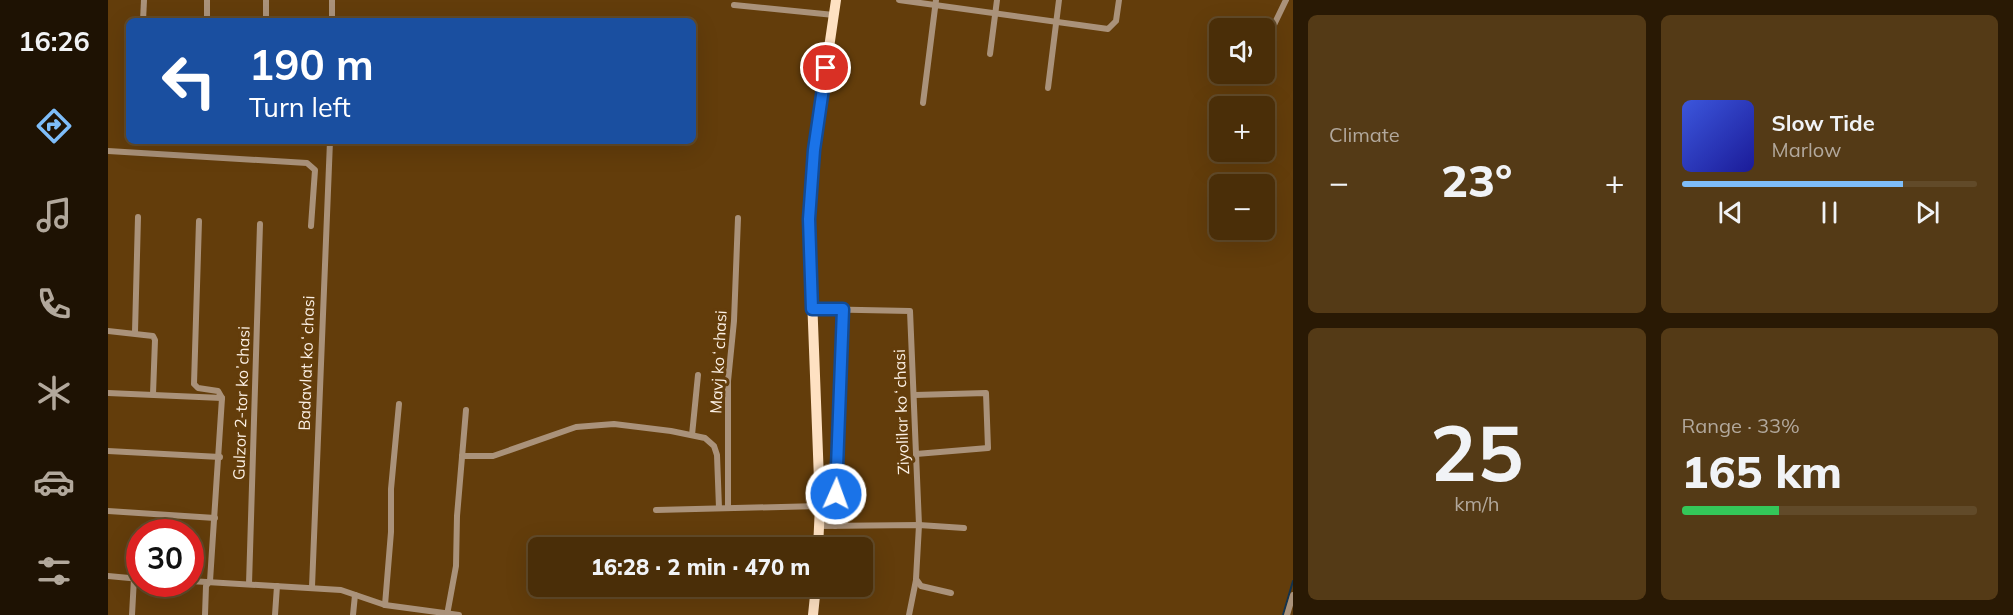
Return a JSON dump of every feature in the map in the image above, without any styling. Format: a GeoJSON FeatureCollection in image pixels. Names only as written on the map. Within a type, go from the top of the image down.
{"type":"FeatureCollection","features":[{"type":"Feature","properties":{"kind":"main road"},"geometry":{"type":"LineString","coordinates":[[818,537],[820,506],[809,219],[814,150],[836,0]]}},
{"type":"Feature","properties":{"kind":"main road"},"geometry":{"type":"LineString","coordinates":[[813,615],[815,597]]}},
{"type":"Feature","properties":{"kind":"street"},"geometry":{"type":"LineString","coordinates":[[143,18],[144,0]]}},
{"type":"Feature","properties":{"kind":"street"},"geometry":{"type":"LineString","coordinates":[[207,0],[207,18]]}},
{"type":"Feature","properties":{"kind":"street"},"geometry":{"type":"LineString","coordinates":[[266,0],[266,18]]}},
{"type":"Feature","properties":{"kind":"street"},"geometry":{"type":"LineString","coordinates":[[332,0],[332,18]]}},
{"type":"Feature","properties":{"kind":"street"},"geometry":{"type":"LineString","coordinates":[[899,0],[935,2],[1108,29],[1113,27],[1119,0]]}},
{"type":"Feature","properties":{"kind":"street"},"geometry":{"type":"LineString","coordinates":[[990,54],[997,0]]}},
{"type":"Feature","properties":{"kind":"street"},"geometry":{"type":"LineString","coordinates":[[1048,88],[1059,0]]}},
{"type":"Feature","properties":{"kind":"street"},"geometry":{"type":"LineString","coordinates":[[1275,21],[1286,0]]}},
{"type":"Feature","properties":{"kind":"street"},"geometry":{"type":"LineString","coordinates":[[923,103],[935,2]]}},
{"type":"Feature","properties":{"kind":"street"},"geometry":{"type":"LineString","coordinates":[[734,5],[834,15]]}},
{"type":"Feature","properties":{"kind":"street","name":"Badavlat koʻchasi"},"geometry":{"type":"LineString","coordinates":[[312,587],[330,144]]}},
{"type":"Feature","properties":{"kind":"street"},"geometry":{"type":"LineString","coordinates":[[108,152],[307,163],[315,170],[311,226]]}},
{"type":"Feature","properties":{"kind":"street"},"geometry":{"type":"LineString","coordinates":[[135,332],[138,217]]}},
{"type":"Feature","properties":{"kind":"street","name":"Mavj koʻchasi"},"geometry":{"type":"LineString","coordinates":[[728,507],[728,381],[734,321],[738,218]]}},
{"type":"Feature","properties":{"kind":"street"},"geometry":{"type":"LineString","coordinates":[[199,221],[194,384],[198,388],[218,391],[222,398],[220,458],[210,581],[206,586],[204,615]]}},
{"type":"Feature","properties":{"kind":"street","name":"Gulzor 2-tor koʼchasi"},"geometry":{"type":"LineString","coordinates":[[249,584],[260,224]]}},
{"type":"Feature","properties":{"kind":"street"},"geometry":{"type":"LineString","coordinates":[[812,309],[843,309],[835,526]]}},
{"type":"Feature","properties":{"kind":"street","name":"Ziyolilar koʻchasi"},"geometry":{"type":"LineString","coordinates":[[843,309],[910,311],[919,525],[916,579],[909,615]]}},
{"type":"Feature","properties":{"kind":"street"},"geometry":{"type":"LineString","coordinates":[[108,331],[148,333],[155,340],[153,394]]}},
{"type":"Feature","properties":{"kind":"street","name":"Mavj koʻchasi"},"geometry":{"type":"LineString","coordinates":[[692,435],[698,375]]}},
{"type":"Feature","properties":{"kind":"street"},"geometry":{"type":"LineString","coordinates":[[108,393],[222,398]]}},
{"type":"Feature","properties":{"kind":"street"},"geometry":{"type":"LineString","coordinates":[[915,395],[986,393],[988,448],[916,454]]}},
{"type":"Feature","properties":{"kind":"street"},"geometry":{"type":"LineString","coordinates":[[385,605],[391,532],[391,489],[399,404]]}},
{"type":"Feature","properties":{"kind":"street"},"geometry":{"type":"LineString","coordinates":[[448,614],[456,566],[457,516],[466,410]]}},
{"type":"Feature","properties":{"kind":"street","name":"Mavj koʻchasi"},"geometry":{"type":"LineString","coordinates":[[462,456],[493,456],[576,427],[614,424],[692,435],[705,438],[716,450],[719,508]]}},
{"type":"Feature","properties":{"kind":"street"},"geometry":{"type":"LineString","coordinates":[[108,452],[220,458]]}},
{"type":"Feature","properties":{"kind":"street"},"geometry":{"type":"LineString","coordinates":[[656,510],[820,506]]}},
{"type":"Feature","properties":{"kind":"street"},"geometry":{"type":"LineString","coordinates":[[108,511],[214,518]]}},
{"type":"Feature","properties":{"kind":"street"},"geometry":{"type":"LineString","coordinates":[[819,526],[919,525],[964,528]]}},
{"type":"Feature","properties":{"kind":"street"},"geometry":{"type":"LineString","coordinates":[[108,576],[126,578]]}},
{"type":"Feature","properties":{"kind":"street"},"geometry":{"type":"LineString","coordinates":[[916,579],[921,586],[951,593]]}},
{"type":"Feature","properties":{"kind":"street"},"geometry":{"type":"LineString","coordinates":[[204,581],[341,590],[385,605],[459,615]]}},
{"type":"Feature","properties":{"kind":"street"},"geometry":{"type":"LineString","coordinates":[[275,615],[277,586]]}},
{"type":"Feature","properties":{"kind":"street"},"geometry":{"type":"LineString","coordinates":[[353,615],[355,595]]}},
{"type":"Feature","properties":{"kind":"street"},"geometry":{"type":"LineString","coordinates":[[132,615],[134,597]]}},
{"type":"Feature","properties":{"kind":"street"},"geometry":{"type":"LineString","coordinates":[[1287,615],[1292,600]]}},
{"type":"Feature","properties":{"kind":"waterway"},"geometry":{"type":"LineString","coordinates":[[1283,615],[1293,581]]}},
{"type":"Feature","properties":{"kind":"route"},"geometry":{"type":"LineString","coordinates":[[826,68],[814,150],[809,219],[812,309],[843,309],[836,494]]}}]}
